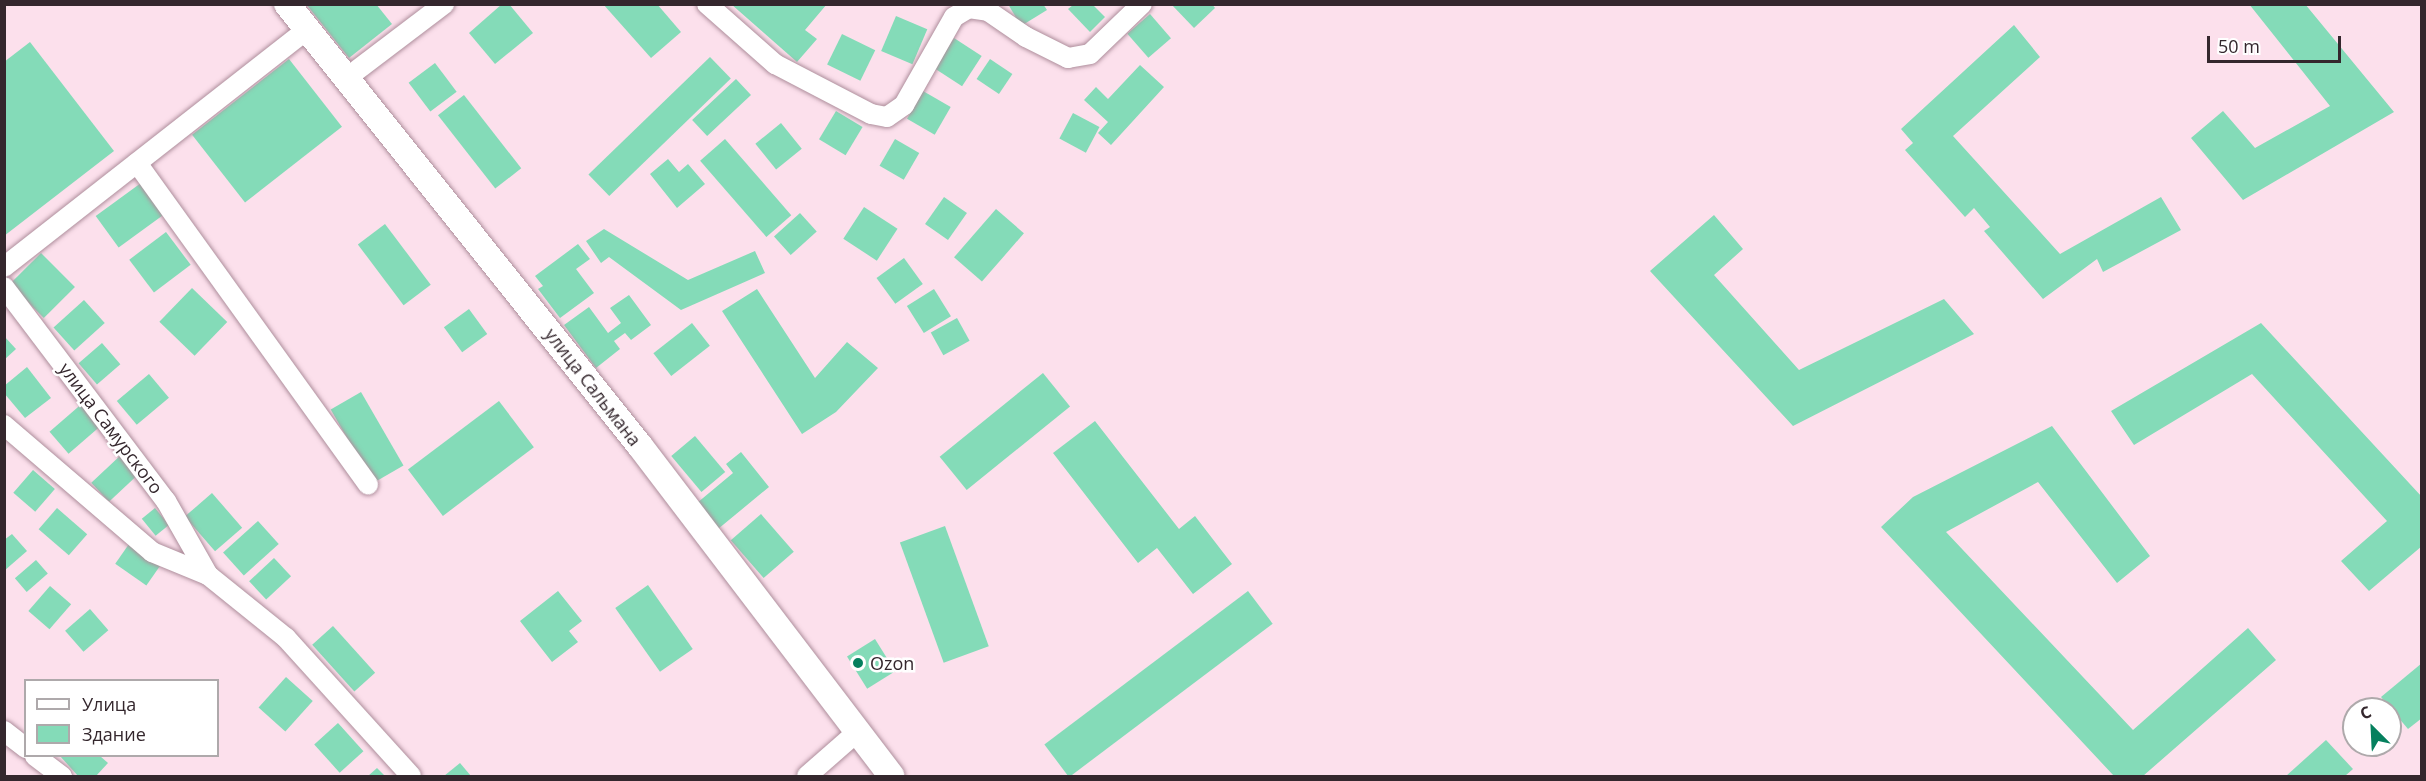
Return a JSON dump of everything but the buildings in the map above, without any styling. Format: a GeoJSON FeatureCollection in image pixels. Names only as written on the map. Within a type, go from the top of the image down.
{"type":"FeatureCollection","features":[{"type":"Feature","properties":{"kind":"main road","name":"улица Сальмана"},"geometry":{"type":"LineString","coordinates":[[287,4],[348,77],[640,446],[891,777]]}},
{"type":"Feature","properties":{"kind":"street"},"geometry":{"type":"LineString","coordinates":[[348,77],[444,4]]}},
{"type":"Feature","properties":{"kind":"street"},"geometry":{"type":"LineString","coordinates":[[707,4],[775,63],[871,114],[887,117],[904,105],[954,17],[969,8],[988,11],[1026,37],[1068,58],[1090,54],[1142,4]]}},
{"type":"Feature","properties":{"kind":"street"},"geometry":{"type":"LineString","coordinates":[[4,267],[307,29]]}},
{"type":"Feature","properties":{"kind":"street"},"geometry":{"type":"LineString","coordinates":[[137,163],[368,484]]}},
{"type":"Feature","properties":{"kind":"street","name":"улица Самурского"},"geometry":{"type":"LineString","coordinates":[[4,287],[166,501],[208,575]]}},
{"type":"Feature","properties":{"kind":"street","name":"улица Самурского"},"geometry":{"type":"LineString","coordinates":[[4,425],[152,552],[208,575],[286,638],[411,777]]}},
{"type":"Feature","properties":{"kind":"street"},"geometry":{"type":"LineString","coordinates":[[4,731],[24,746]]}},
{"type":"Feature","properties":{"kind":"street"},"geometry":{"type":"LineString","coordinates":[[807,777],[857,732]]}},
{"type":"Feature","properties":{"kind":"street"},"geometry":{"type":"LineString","coordinates":[[36,757],[62,777]]}},
{"type":"Feature","properties":{"kind":"place","name":"Ozon"},"geometry":{"type":"Point","coordinates":[858,663]}}]}
